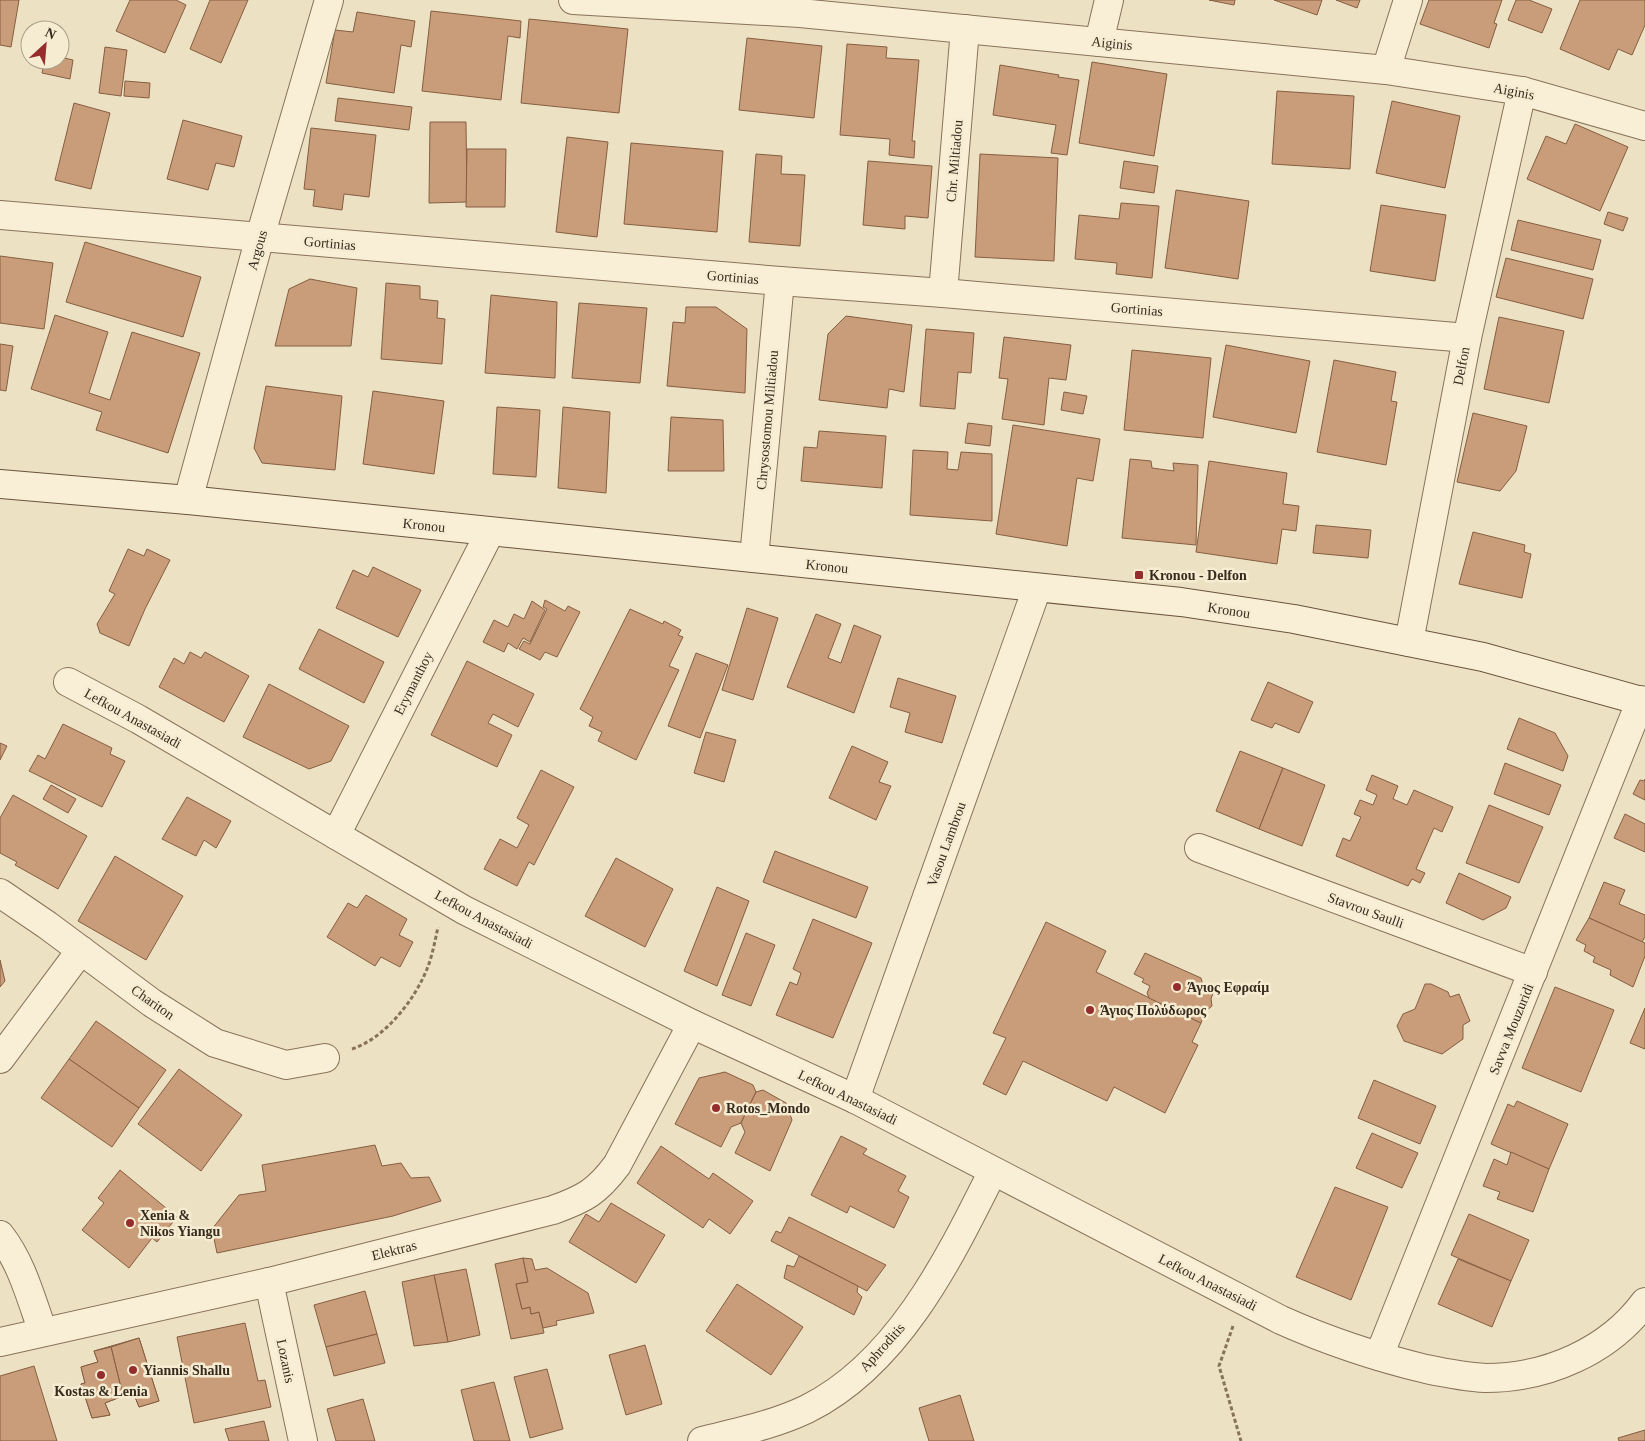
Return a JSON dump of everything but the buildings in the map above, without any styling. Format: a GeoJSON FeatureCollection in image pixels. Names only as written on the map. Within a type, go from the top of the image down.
{"type":"FeatureCollection","features":[{"type":"Feature","properties":{"kind":"street","name":"Argous"},"geometry":{"type":"LineString","coordinates":[[188,500],[260,237],[329,0]]}},
{"type":"Feature","properties":{"kind":"street","name":"Aiginis"},"geometry":{"type":"LineString","coordinates":[[573,0],[802,7],[965,28],[1386,70],[1522,91],[1643,120]]}},
{"type":"Feature","properties":{"kind":"street"},"geometry":{"type":"LineString","coordinates":[[1099,42],[1109,0]]}},
{"type":"Feature","properties":{"kind":"street"},"geometry":{"type":"LineString","coordinates":[[1386,70],[1408,0]]}},
{"type":"Feature","properties":{"kind":"street","name":"Chr. Miltiadou"},"geometry":{"type":"LineString","coordinates":[[943,293],[965,28]]}},
{"type":"Feature","properties":{"kind":"street","name":"Delfon"},"geometry":{"type":"LineString","coordinates":[[1409,642],[1466,338],[1522,91]]}},
{"type":"Feature","properties":{"kind":"street","name":"Gortinias"},"geometry":{"type":"LineString","coordinates":[[0,215],[1466,338]]}},
{"type":"Feature","properties":{"kind":"street","name":"Chrysostomou Miltiadou"},"geometry":{"type":"LineString","coordinates":[[754,558],[780,281]]}},
{"type":"Feature","properties":{"kind":"street","name":"Kronou"},"geometry":{"type":"LineString","coordinates":[[0,484],[188,500],[1181,602],[1294,619],[1483,657],[1643,701]]}},
{"type":"Feature","properties":{"kind":"street","name":"Erymanthoy"},"geometry":{"type":"LineString","coordinates":[[336,835],[490,532]]}},
{"type":"Feature","properties":{"kind":"street","name":"Vasou Lambrou"},"geometry":{"type":"LineString","coordinates":[[855,1099],[1037,588]]}},
{"type":"Feature","properties":{"kind":"street","name":"Lefkou Anastasiadi"},"geometry":{"type":"LineString","coordinates":[[68,682],[138,719],[442,897],[692,1024],[855,1099],[1281,1320],[1321,1337],[1379,1356],[1459,1376],[1508,1377],[1563,1364],[1591,1351],[1620,1330],[1645,1302]]}},
{"type":"Feature","properties":{"kind":"street","name":"Savva Mouzuridi"},"geometry":{"type":"LineString","coordinates":[[1379,1356],[1643,701]]}},
{"type":"Feature","properties":{"kind":"street","name":"Stavrou Saulli"},"geometry":{"type":"LineString","coordinates":[[1199,848],[1534,972]]}},
{"type":"Feature","properties":{"kind":"street","name":"Chariton"},"geometry":{"type":"LineString","coordinates":[[0,893],[152,1003],[214,1043],[286,1065],[325,1058]]}},
{"type":"Feature","properties":{"kind":"street"},"geometry":{"type":"LineString","coordinates":[[0,1059],[81,950]]}},
{"type":"Feature","properties":{"kind":"street","name":"Elektras"},"geometry":{"type":"LineString","coordinates":[[0,1342],[270,1282],[553,1210],[574,1202],[590,1194],[604,1182],[617,1165],[692,1024]]}},
{"type":"Feature","properties":{"kind":"street","name":"Aphroditis"},"geometry":{"type":"LineString","coordinates":[[702,1441],[782,1420],[805,1410],[826,1399],[869,1365],[901,1328],[937,1275],[993,1171]]}},
{"type":"Feature","properties":{"kind":"street"},"geometry":{"type":"LineString","coordinates":[[0,1235],[20,1267],[43,1332]]}},
{"type":"Feature","properties":{"kind":"street","name":"Lozanis"},"geometry":{"type":"LineString","coordinates":[[270,1282],[303,1441]]}},
{"type":"Feature","properties":{"kind":"path"},"geometry":{"type":"LineString","coordinates":[[325,1058],[366,1044],[387,1029],[411,999],[428,969],[442,897]]}},
{"type":"Feature","properties":{"kind":"path"},"geometry":{"type":"LineString","coordinates":[[1241,1441],[1218,1366],[1242,1300]]}},
{"type":"Feature","properties":{"kind":"place","name":"Kronou - Delfon"},"geometry":{"type":"Point","coordinates":[1139,575]}},
{"type":"Feature","properties":{"kind":"place","name":"Άγιος Εφραίμ"},"geometry":{"type":"Point","coordinates":[1177,987]}},
{"type":"Feature","properties":{"kind":"place","name":"Άγιος Πολύδωρος"},"geometry":{"type":"Point","coordinates":[1090,1010]}},
{"type":"Feature","properties":{"kind":"place","name":"Rotos_Mondo"},"geometry":{"type":"Point","coordinates":[716,1108]}},
{"type":"Feature","properties":{"kind":"place","name":"Xenia & Nikos Yiangu"},"geometry":{"type":"Point","coordinates":[130,1223]}},
{"type":"Feature","properties":{"kind":"place","name":"Yiannis Shallu"},"geometry":{"type":"Point","coordinates":[133,1370]}},
{"type":"Feature","properties":{"kind":"place","name":"Kostas & Lenia"},"geometry":{"type":"Point","coordinates":[101,1375]}}]}
